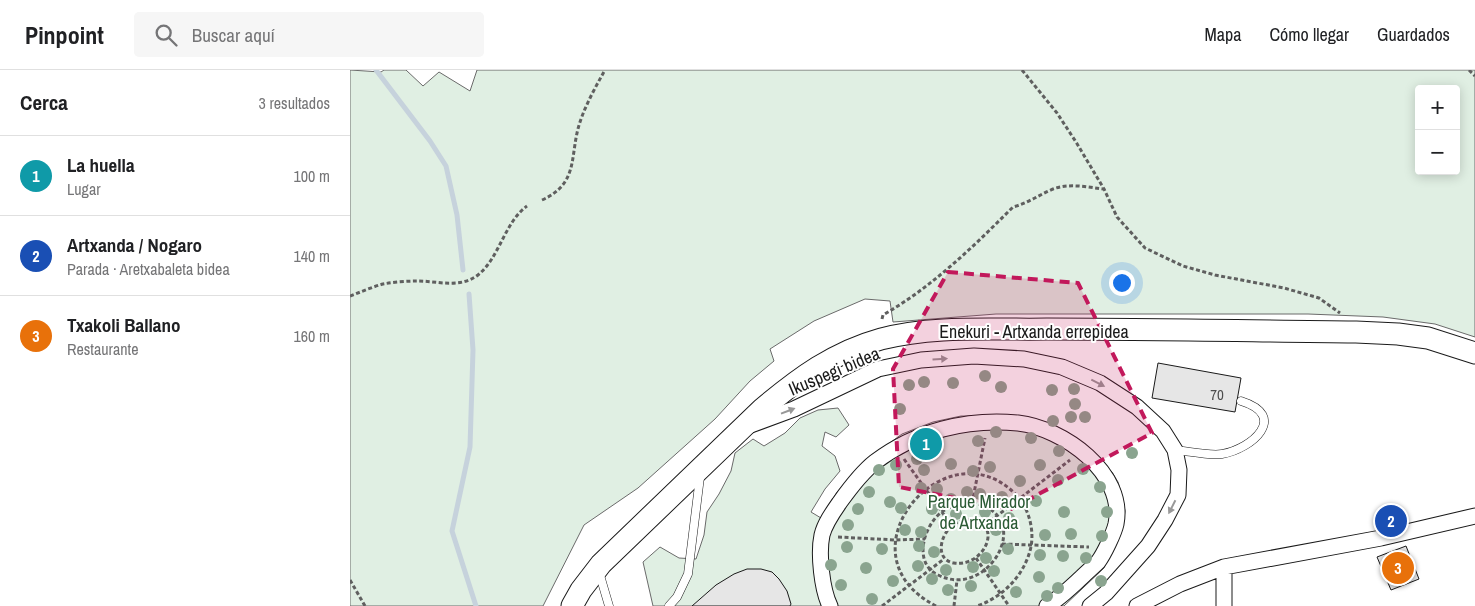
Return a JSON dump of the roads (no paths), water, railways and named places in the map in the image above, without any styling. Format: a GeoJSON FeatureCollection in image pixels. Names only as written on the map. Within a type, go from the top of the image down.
{"type":"FeatureCollection","features":[{"type":"Feature","properties":{"kind":"street","name":"Enekuri - Artxanda errepidea"},"geometry":{"type":"LineString","coordinates":[[599,566],[742,428],[783,392],[819,365],[850,350],[882,339],[924,332],[1065,329],[1356,332],[1428,338],[1475,353]]}},
{"type":"Feature","properties":{"kind":"street","name":"Ikuspegi bidea"},"geometry":{"type":"LineString","coordinates":[[742,428],[794,409],[878,369],[921,360],[974,356],[1024,359],[1062,367],[1100,383],[1137,407],[1163,431],[1174,450],[1179,470],[1178,496],[1148,546],[1106,593],[1090,606]]}},
{"type":"Feature","properties":{"kind":"street"},"geometry":{"type":"LineString","coordinates":[[825,603],[821,568],[822,536],[833,513],[852,485],[874,463],[911,441],[938,430],[960,424],[988,422],[1020,423],[1050,431],[1083,451],[1108,478],[1117,503],[1116,524],[1106,548],[1098,561],[1060,598],[1046,606]]}},
{"type":"Feature","properties":{"kind":"street"},"geometry":{"type":"LineString","coordinates":[[1138,606],[1180,584],[1224,567],[1382,538],[1475,516]]}},
{"type":"Feature","properties":{"kind":"street"},"geometry":{"type":"LineString","coordinates":[[572,606],[599,566]]}},
{"type":"Feature","properties":{"kind":"street"},"geometry":{"type":"LineString","coordinates":[[1224,567],[1224,606]]}},
{"type":"Feature","properties":{"kind":"lane"},"geometry":{"type":"LineString","coordinates":[[1174,450],[1220,454],[1251,442],[1261,431],[1264,419],[1261,411],[1254,405],[1241,401]]}},
{"type":"Feature","properties":{"kind":"lane"},"geometry":{"type":"LineString","coordinates":[[669,606],[677,597],[688,574],[701,468]]}},
{"type":"Feature","properties":{"kind":"lane"},"geometry":{"type":"LineString","coordinates":[[599,566],[609,606]]}},
{"type":"Feature","properties":{"kind":"waterway"},"geometry":{"type":"LineString","coordinates":[[376,70],[430,141],[446,166],[457,215],[463,270]]}},
{"type":"Feature","properties":{"kind":"waterway"},"geometry":{"type":"LineString","coordinates":[[469,294],[473,350],[470,447],[452,531],[476,606]]}},
{"type":"Feature","properties":{"kind":"place","name":"La huella"},"geometry":{"type":"Point","coordinates":[926,444]}},
{"type":"Feature","properties":{"kind":"place","name":"Artxanda / Nogaro"},"geometry":{"type":"Point","coordinates":[1391,521]}},
{"type":"Feature","properties":{"kind":"place","name":"Txakoli Ballano"},"geometry":{"type":"Point","coordinates":[1398,568]}},
{"type":"Feature","properties":{"kind":"park label","name":"Parque Mirador de Artxanda"},"geometry":{"type":"Point","coordinates":[979,511]}}]}
